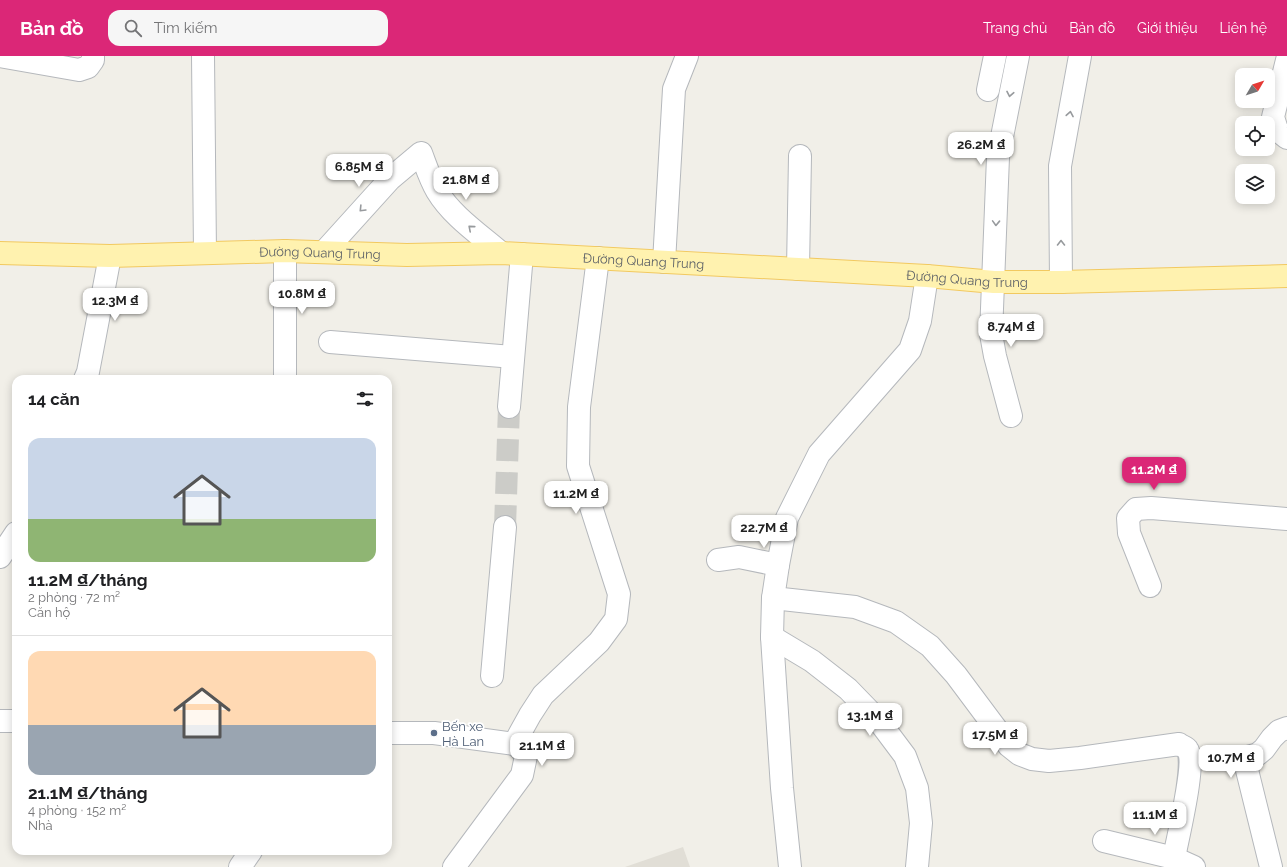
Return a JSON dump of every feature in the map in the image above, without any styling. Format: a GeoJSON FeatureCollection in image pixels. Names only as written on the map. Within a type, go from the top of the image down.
{"type":"FeatureCollection","features":[{"type":"Feature","properties":{"kind":"main road","name":"Đường Quang Trung"},"geometry":{"type":"LineString","coordinates":[[0,253],[110,256],[285,252],[407,255],[501,253],[927,276],[994,282],[1061,282],[1287,276]]}},
{"type":"Feature","properties":{"kind":"street"},"geometry":{"type":"LineString","coordinates":[[0,56],[79,70],[88,67],[93,60],[93,56]]}},
{"type":"Feature","properties":{"kind":"street"},"geometry":{"type":"LineString","coordinates":[[203,56],[205,253]]}},
{"type":"Feature","properties":{"kind":"street"},"geometry":{"type":"LineString","coordinates":[[664,262],[674,89],[687,56]]}},
{"type":"Feature","properties":{"kind":"street"},"geometry":{"type":"LineString","coordinates":[[988,90],[995,56]]}},
{"type":"Feature","properties":{"kind":"street"},"geometry":{"type":"LineString","coordinates":[[1011,416],[995,356],[991,334],[998,157],[1018,56]]}},
{"type":"Feature","properties":{"kind":"street"},"geometry":{"type":"LineString","coordinates":[[1061,282],[1060,166],[1080,56]]}},
{"type":"Feature","properties":{"kind":"street"},"geometry":{"type":"LineString","coordinates":[[1287,60],[1273,117],[1277,130],[1287,138]]}},
{"type":"Feature","properties":{"kind":"street"},"geometry":{"type":"LineString","coordinates":[[324,252],[390,179],[421,154],[437,192],[452,212],[501,253]]}},
{"type":"Feature","properties":{"kind":"street"},"geometry":{"type":"LineString","coordinates":[[798,269],[800,156]]}},
{"type":"Feature","properties":{"kind":"street"},"geometry":{"type":"LineString","coordinates":[[285,252],[285,375]]}},
{"type":"Feature","properties":{"kind":"street"},"geometry":{"type":"LineString","coordinates":[[509,407],[522,254]]}},
{"type":"Feature","properties":{"kind":"street"},"geometry":{"type":"LineString","coordinates":[[87,375],[110,256]]}},
{"type":"Feature","properties":{"kind":"street"},"geometry":{"type":"LineString","coordinates":[[514,744],[543,695],[599,642],[616,619],[619,594],[578,466],[579,407],[598,258]]}},
{"type":"Feature","properties":{"kind":"street"},"geometry":{"type":"LineString","coordinates":[[794,866],[782,788],[772,637],[773,598],[787,518],[819,454],[910,350],[920,321],[927,276]]}},
{"type":"Feature","properties":{"kind":"street"},"geometry":{"type":"LineString","coordinates":[[330,342],[514,357]]}},
{"type":"Feature","properties":{"kind":"street"},"geometry":{"type":"LineString","coordinates":[[1150,586],[1129,533],[1128,518],[1136,509],[1151,508],[1287,519]]}},
{"type":"Feature","properties":{"kind":"street"},"geometry":{"type":"LineString","coordinates":[[492,676],[505,527]]}},
{"type":"Feature","properties":{"kind":"street"},"geometry":{"type":"LineString","coordinates":[[0,557],[12,539]]}},
{"type":"Feature","properties":{"kind":"street"},"geometry":{"type":"LineString","coordinates":[[718,560],[739,557],[778,566]]}},
{"type":"Feature","properties":{"kind":"street"},"geometry":{"type":"LineString","coordinates":[[773,598],[855,607],[896,622],[930,646],[956,675],[1009,746],[1019,754],[1032,759],[1050,761],[1080,758],[1179,744],[1187,749],[1190,757],[1190,772],[1174,858]]}},
{"type":"Feature","properties":{"kind":"street"},"geometry":{"type":"LineString","coordinates":[[772,637],[812,661],[848,690],[878,720],[905,756],[917,788],[921,823],[917,867]]}},
{"type":"Feature","properties":{"kind":"street"},"geometry":{"type":"LineString","coordinates":[[0,721],[12,722]]}},
{"type":"Feature","properties":{"kind":"street"},"geometry":{"type":"LineString","coordinates":[[1271,867],[1244,758],[1258,754],[1276,735],[1287,728]]}},
{"type":"Feature","properties":{"kind":"street"},"geometry":{"type":"LineString","coordinates":[[392,733],[434,733],[514,744],[520,748],[526,756],[522,775],[454,867]]}},
{"type":"Feature","properties":{"kind":"street"},"geometry":{"type":"LineString","coordinates":[[1104,841],[1174,858],[1194,867]]}},
{"type":"Feature","properties":{"kind":"street"},"geometry":{"type":"LineString","coordinates":[[240,867],[248,855]]}},
{"type":"Feature","properties":{"kind":"shaded area"},"geometry":{"type":"Polygon","coordinates":[[[683,847],[690,867],[625,867],[683,847]]]}},
{"type":"Feature","properties":{"kind":"tunnel"},"geometry":{"type":"LineString","coordinates":[[505,527],[509,407]]}},
{"type":"Feature","properties":{"kind":"place","name":"Bến xe Hà Lan"},"geometry":{"type":"Point","coordinates":[434,733]}}]}
